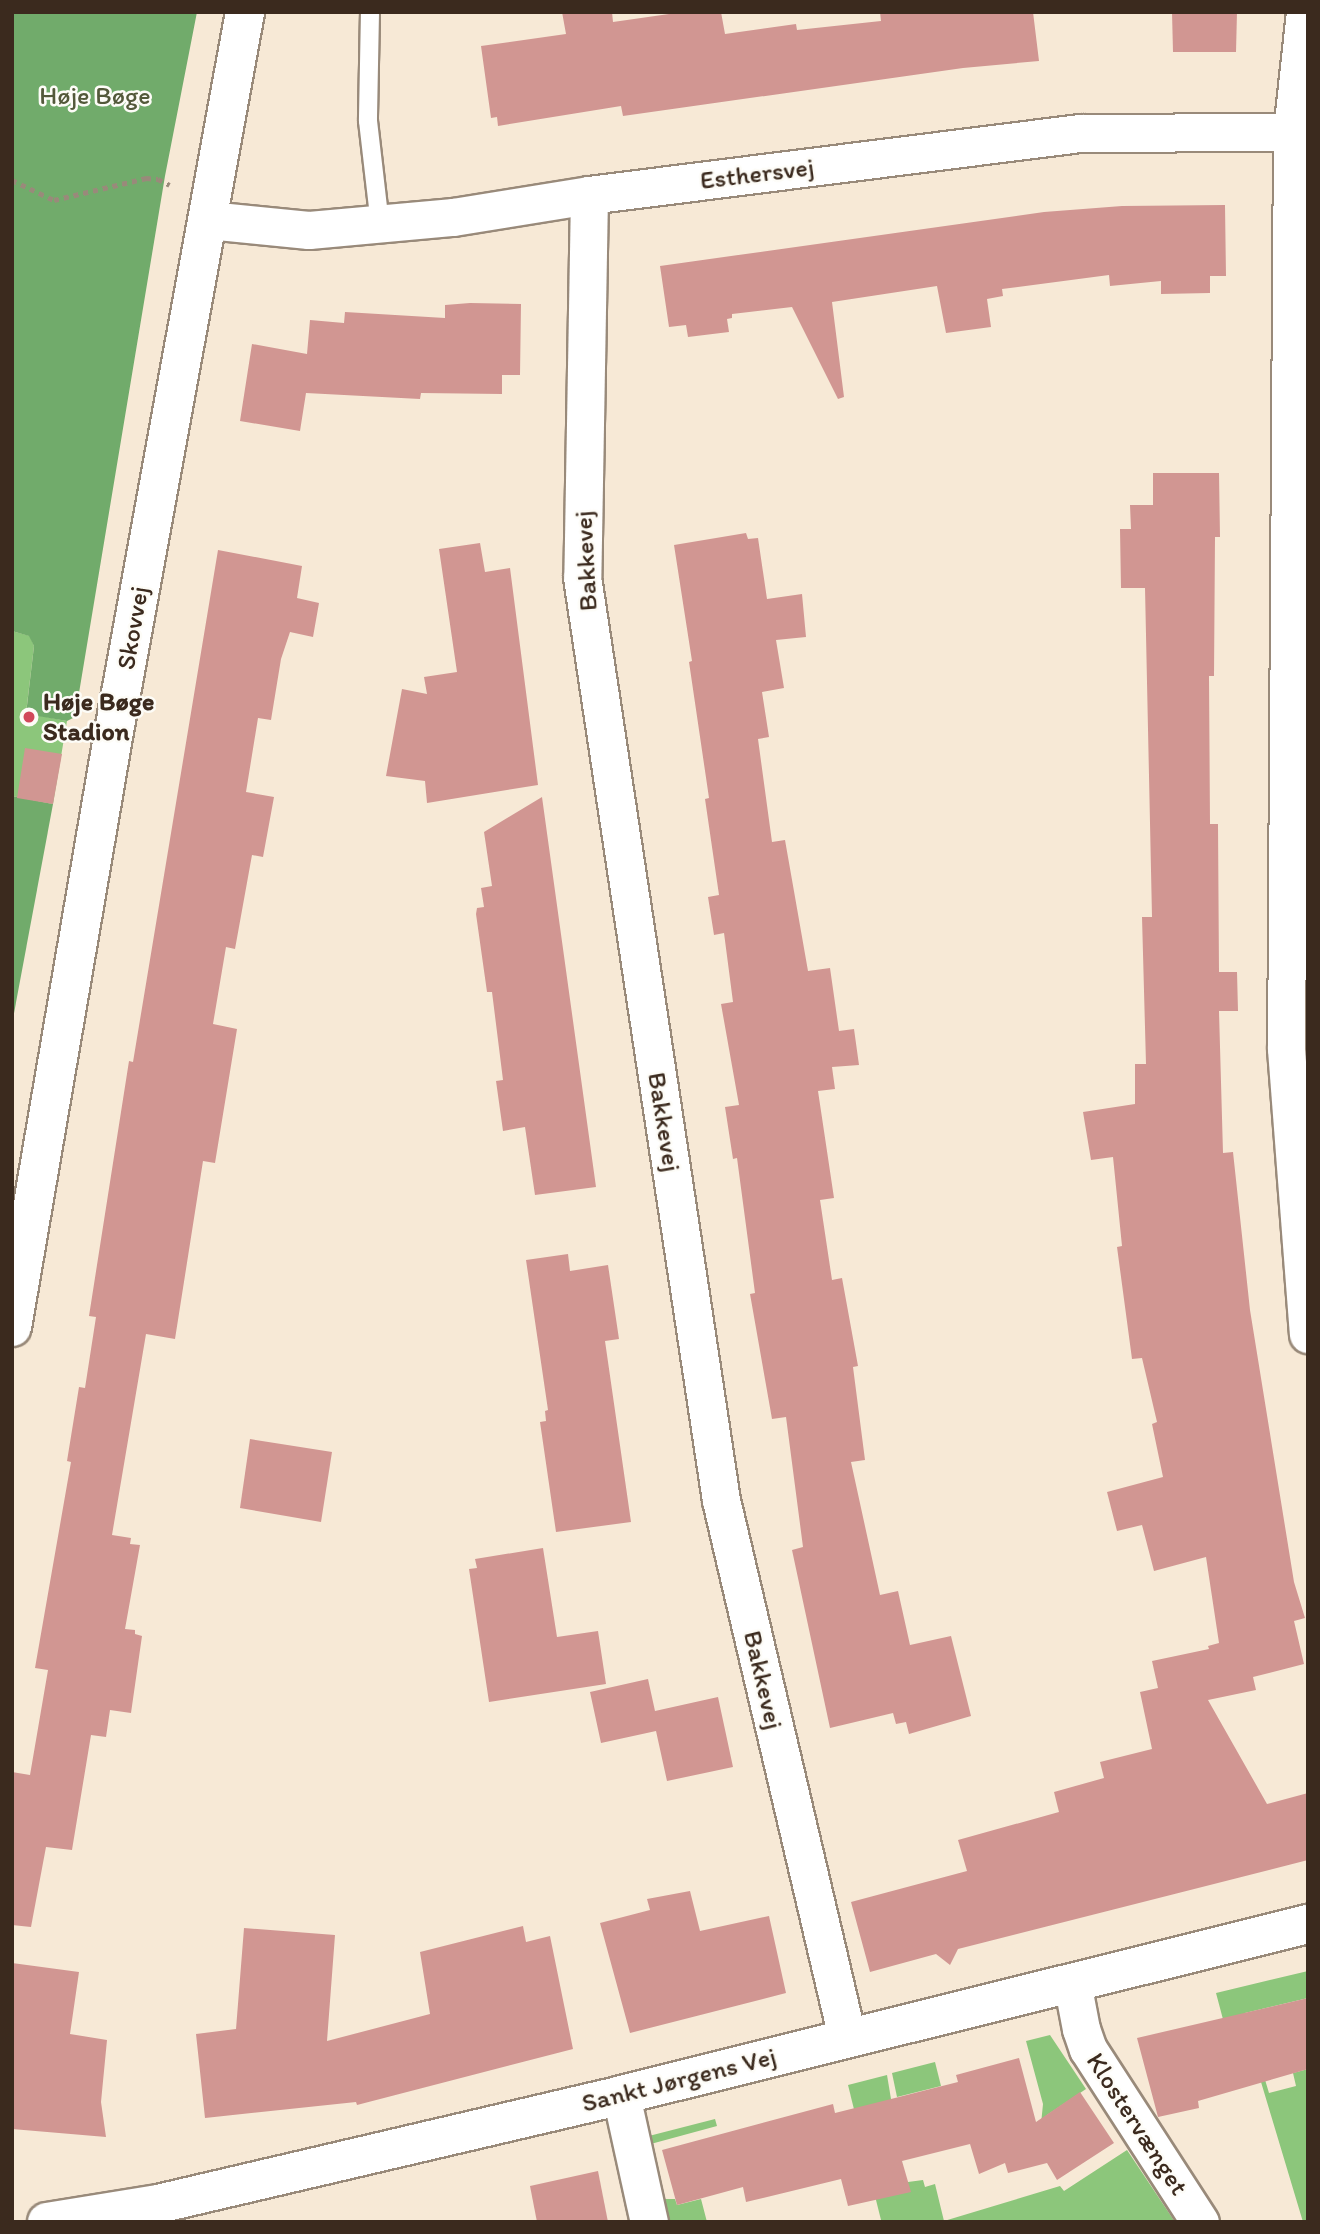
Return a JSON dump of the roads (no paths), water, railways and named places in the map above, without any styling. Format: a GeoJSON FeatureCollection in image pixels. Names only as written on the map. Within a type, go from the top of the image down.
{"type":"FeatureCollection","features":[{"type":"Feature","properties":{"kind":"street","name":"Skovvej"},"geometry":{"type":"LineString","coordinates":[[12,1327],[113,737],[245,12]]}},
{"type":"Feature","properties":{"kind":"street"},"geometry":{"type":"LineString","coordinates":[[1305,12],[1300,131],[1298,881],[1286,1049],[1308,1334]]}},
{"type":"Feature","properties":{"kind":"street","name":"Esthersvej"},"geometry":{"type":"LineString","coordinates":[[208,220],[309,230],[453,217],[589,195],[1080,133],[1300,131]]}},
{"type":"Feature","properties":{"kind":"street","name":"Bakkevej"},"geometry":{"type":"LineString","coordinates":[[589,195],[582,577],[721,1500],[847,2037]]}},
{"type":"Feature","properties":{"kind":"street","name":"Sankt Jørgens Vej"},"geometry":{"type":"LineString","coordinates":[[47,2222],[158,2204],[621,2095],[1308,1924]]}},
{"type":"Feature","properties":{"kind":"street","name":"Klostervænget"},"geometry":{"type":"LineString","coordinates":[[1072,1982],[1081,2029],[1088,2049],[1200,2222]]}},
{"type":"Feature","properties":{"kind":"street"},"geometry":{"type":"LineString","coordinates":[[621,2095],[649,2222]]}},
{"type":"Feature","properties":{"kind":"lane"},"geometry":{"type":"LineString","coordinates":[[370,12],[368,121],[380,224]]}},
{"type":"Feature","properties":{"kind":"place","name":"Høje Bøge Stadion"},"geometry":{"type":"Point","coordinates":[29,717]}},
{"type":"Feature","properties":{"kind":"park label","name":"Høje Bøge"},"geometry":{"type":"Point","coordinates":[95,96]}}]}
